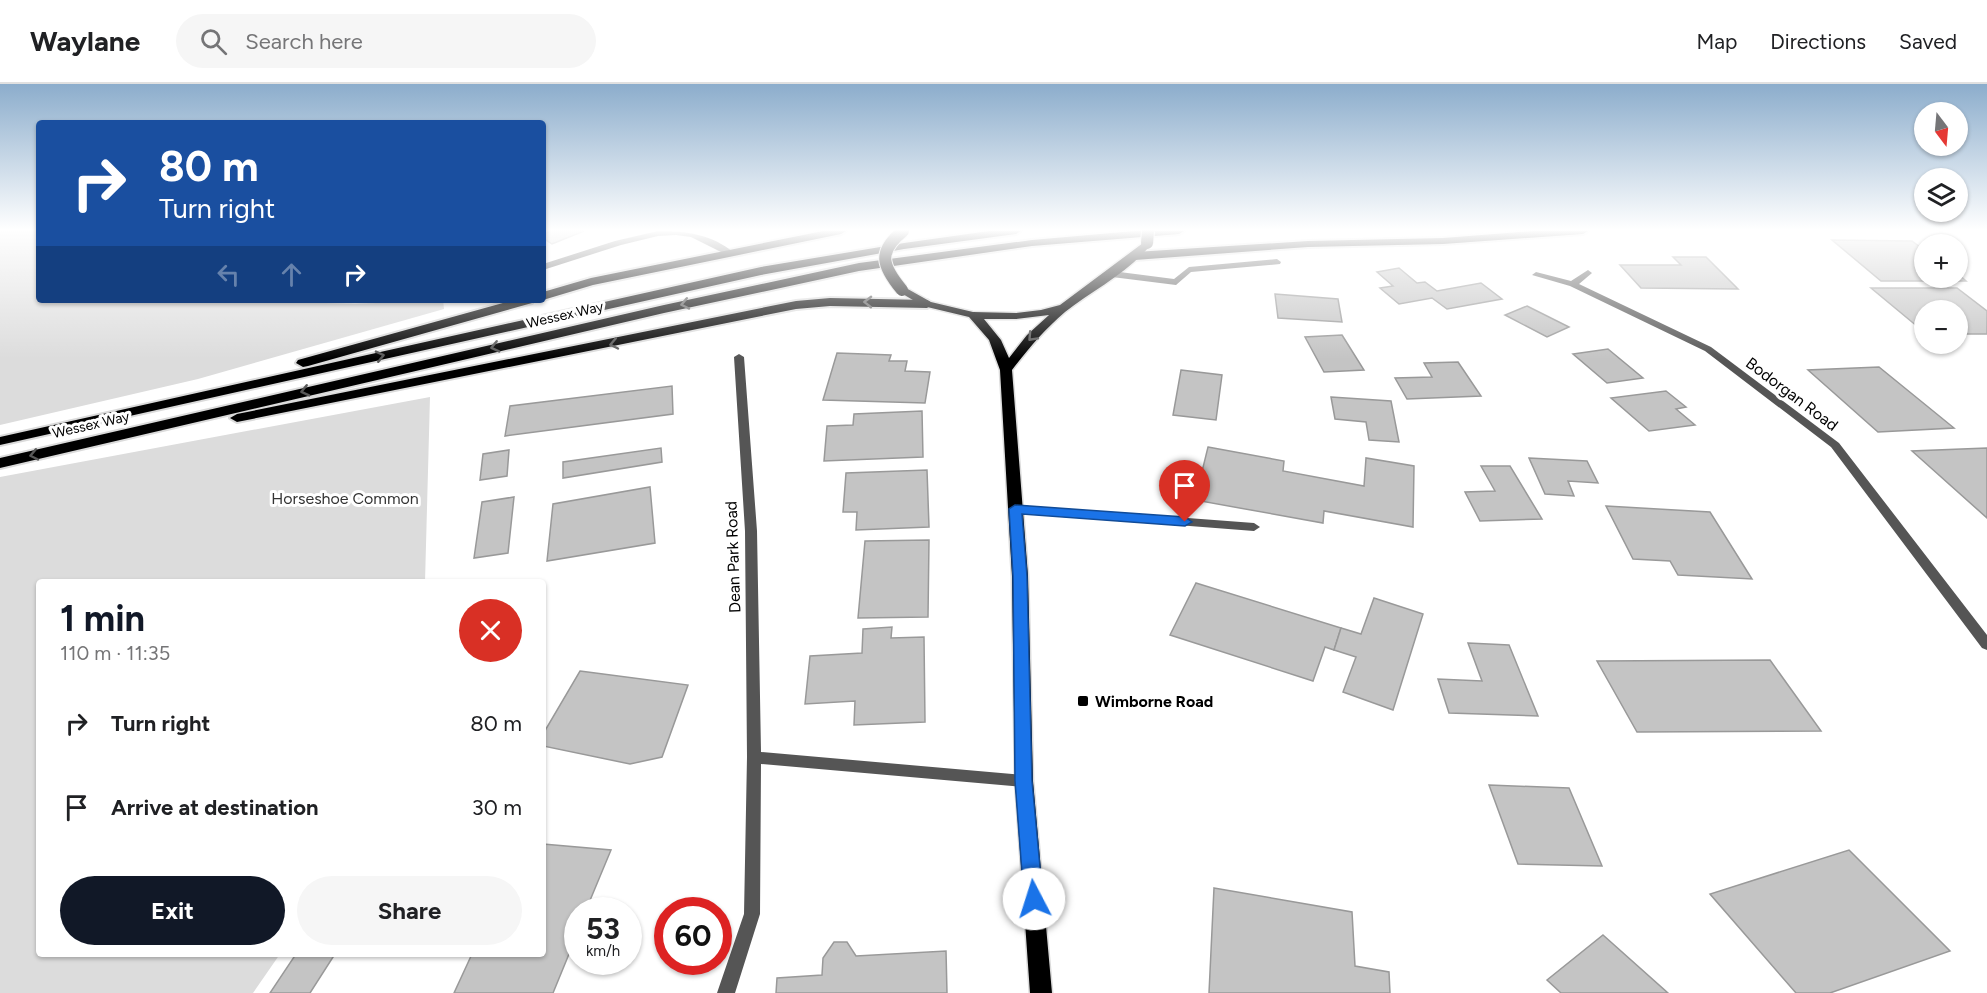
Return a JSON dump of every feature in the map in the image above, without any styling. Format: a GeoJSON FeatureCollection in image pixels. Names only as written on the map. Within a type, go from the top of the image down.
{"type":"FeatureCollection","features":[{"type":"Feature","properties":{"kind":"highway"},"geometry":{"type":"LineString","coordinates":[[546,295],[632,273]]}},
{"type":"Feature","properties":{"kind":"highway","name":"Wessex Way"},"geometry":{"type":"LineString","coordinates":[[0,441],[750,273]]}},
{"type":"Feature","properties":{"kind":"highway","name":"Wessex Way"},"geometry":{"type":"LineString","coordinates":[[0,463],[664,309],[832,273]]}},
{"type":"Feature","properties":{"kind":"highway"},"geometry":{"type":"LineString","coordinates":[[68,448],[297,407],[796,305],[830,302],[927,304]]}},
{"type":"Feature","properties":{"kind":"highway"},"geometry":{"type":"LineString","coordinates":[[159,406],[517,303]]}},
{"type":"Feature","properties":{"kind":"main road"},"geometry":{"type":"LineString","coordinates":[[887,273],[902,290],[927,304],[973,315],[1016,316],[1064,308]]}},
{"type":"Feature","properties":{"kind":"main road"},"geometry":{"type":"LineString","coordinates":[[1006,370],[1030,338],[1064,308],[1112,274]]}},
{"type":"Feature","properties":{"kind":"main road"},"geometry":{"type":"LineString","coordinates":[[973,315],[992,333],[1006,370],[1020,576],[1024,781],[1041,993]]}},
{"type":"Feature","properties":{"kind":"street"},"geometry":{"type":"LineString","coordinates":[[1112,274],[1176,282],[1185,273]]}},
{"type":"Feature","properties":{"kind":"street"},"geometry":{"type":"LineString","coordinates":[[1573,284],[1587,273]]}},
{"type":"Feature","properties":{"kind":"street","name":"Bodorgan Road"},"geometry":{"type":"LineString","coordinates":[[1536,274],[1573,284],[1708,349],[1835,445],[1987,645]]}},
{"type":"Feature","properties":{"kind":"street","name":"Dean Park Road"},"geometry":{"type":"LineString","coordinates":[[726,993],[752,914],[754,757],[752,531],[739,357]]}},
{"type":"Feature","properties":{"kind":"street"},"geometry":{"type":"LineString","coordinates":[[1015,509],[1254,527]]}},
{"type":"Feature","properties":{"kind":"street"},"geometry":{"type":"LineString","coordinates":[[754,757],[1024,781]]}},
{"type":"Feature","properties":{"kind":"green space"},"geometry":{"type":"Polygon","coordinates":[[[0,273],[36,273],[36,303],[443,303],[444,309],[198,379],[0,425],[0,273]]]}},
{"type":"Feature","properties":{"kind":"green space","name":"Horseshoe Common"},"geometry":{"type":"Polygon","coordinates":[[[430,397],[425,579],[36,579],[36,957],[278,957],[253,993],[0,993],[0,477],[430,397]]]}},
{"type":"Feature","properties":{"kind":"building"},"geometry":{"type":"Polygon","coordinates":[[[1379,273],[1406,273],[1417,283],[1425,282],[1437,291],[1481,283],[1502,299],[1447,309],[1432,298],[1399,304],[1380,288],[1393,286],[1379,273]]]}},
{"type":"Feature","properties":{"kind":"building"},"geometry":{"type":"Polygon","coordinates":[[[1628,273],[1722,273],[1738,289],[1641,288],[1628,273]]]}},
{"type":"Feature","properties":{"kind":"building"},"geometry":{"type":"Polygon","coordinates":[[[1872,273],[1914,273],[1914,281],[1881,281],[1872,273]]]}},
{"type":"Feature","properties":{"kind":"building"},"geometry":{"type":"Polygon","coordinates":[[[1871,288],[1957,288],[1987,311],[1987,334],[1968,334],[1968,300],[1914,300],[1914,324],[1871,288]]]}},
{"type":"Feature","properties":{"kind":"building"},"geometry":{"type":"Polygon","coordinates":[[[1275,294],[1338,299],[1342,322],[1278,318],[1275,294]]]}},
{"type":"Feature","properties":{"kind":"building"},"geometry":{"type":"Polygon","coordinates":[[[1527,306],[1569,327],[1547,337],[1505,315],[1527,306]]]}},
{"type":"Feature","properties":{"kind":"building"},"geometry":{"type":"Polygon","coordinates":[[[1342,335],[1364,370],[1324,372],[1305,337],[1342,335]]]}},
{"type":"Feature","properties":{"kind":"building"},"geometry":{"type":"Polygon","coordinates":[[[1608,349],[1643,378],[1607,383],[1573,354],[1608,349]]]}},
{"type":"Feature","properties":{"kind":"building"},"geometry":{"type":"Polygon","coordinates":[[[837,353],[891,355],[889,361],[907,361],[905,371],[930,372],[925,403],[823,400],[837,353]]]}},
{"type":"Feature","properties":{"kind":"building"},"geometry":{"type":"Polygon","coordinates":[[[1458,362],[1481,396],[1407,399],[1395,378],[1432,377],[1424,363],[1458,362]]]}},
{"type":"Feature","properties":{"kind":"building"},"geometry":{"type":"Polygon","coordinates":[[[1879,367],[1954,428],[1878,432],[1808,370],[1879,367]]]}},
{"type":"Feature","properties":{"kind":"building"},"geometry":{"type":"Polygon","coordinates":[[[1181,370],[1222,375],[1216,420],[1173,415],[1181,370]]]}},
{"type":"Feature","properties":{"kind":"building"},"geometry":{"type":"Polygon","coordinates":[[[672,386],[673,414],[505,436],[510,406],[672,386]]]}},
{"type":"Feature","properties":{"kind":"building"},"geometry":{"type":"Polygon","coordinates":[[[1666,391],[1686,407],[1676,409],[1695,425],[1649,431],[1611,398],[1666,391]]]}},
{"type":"Feature","properties":{"kind":"building"},"geometry":{"type":"Polygon","coordinates":[[[1331,397],[1391,401],[1399,442],[1369,440],[1366,422],[1335,419],[1331,397]]]}},
{"type":"Feature","properties":{"kind":"building"},"geometry":{"type":"Polygon","coordinates":[[[922,411],[923,457],[824,461],[827,426],[853,425],[854,414],[922,411]]]}},
{"type":"Feature","properties":{"kind":"building"},"geometry":{"type":"Polygon","coordinates":[[[1208,447],[1284,461],[1283,471],[1364,486],[1366,458],[1414,466],[1413,527],[1324,511],[1323,523],[1195,500],[1208,447]]]}},
{"type":"Feature","properties":{"kind":"building"},"geometry":{"type":"Polygon","coordinates":[[[661,448],[662,462],[563,478],[563,462],[661,448]]]}},
{"type":"Feature","properties":{"kind":"building"},"geometry":{"type":"Polygon","coordinates":[[[1987,448],[1987,518],[1912,451],[1987,448]]]}},
{"type":"Feature","properties":{"kind":"building"},"geometry":{"type":"Polygon","coordinates":[[[509,450],[507,476],[480,480],[483,454],[509,450]]]}},
{"type":"Feature","properties":{"kind":"building"},"geometry":{"type":"Polygon","coordinates":[[[1529,458],[1587,461],[1598,483],[1568,481],[1574,496],[1545,494],[1529,458]]]}},
{"type":"Feature","properties":{"kind":"building"},"geometry":{"type":"Polygon","coordinates":[[[1481,466],[1510,466],[1542,519],[1480,521],[1465,492],[1495,491],[1481,466]]]}},
{"type":"Feature","properties":{"kind":"building"},"geometry":{"type":"Polygon","coordinates":[[[927,470],[929,527],[856,530],[857,512],[843,512],[846,473],[927,470]]]}},
{"type":"Feature","properties":{"kind":"building"},"geometry":{"type":"Polygon","coordinates":[[[650,487],[655,543],[547,561],[553,504],[650,487]]]}},
{"type":"Feature","properties":{"kind":"building"},"geometry":{"type":"Polygon","coordinates":[[[514,497],[508,553],[474,558],[482,502],[514,497]]]}},
{"type":"Feature","properties":{"kind":"building"},"geometry":{"type":"Polygon","coordinates":[[[1606,506],[1710,512],[1752,579],[1678,575],[1670,561],[1633,559],[1606,506]]]}},
{"type":"Feature","properties":{"kind":"building"},"geometry":{"type":"Polygon","coordinates":[[[929,540],[928,617],[858,618],[865,541],[929,540]]]}},
{"type":"Feature","properties":{"kind":"building"},"geometry":{"type":"Polygon","coordinates":[[[1196,583],[1341,628],[1334,650],[1325,647],[1313,681],[1170,635],[1196,583]]]}},
{"type":"Feature","properties":{"kind":"building"},"geometry":{"type":"Polygon","coordinates":[[[1374,598],[1423,614],[1393,710],[1343,692],[1356,657],[1334,650],[1341,628],[1361,634],[1374,598]]]}},
{"type":"Feature","properties":{"kind":"building"},"geometry":{"type":"Polygon","coordinates":[[[892,627],[891,638],[924,637],[925,722],[854,725],[855,701],[805,704],[810,656],[862,653],[863,629],[892,627]]]}},
{"type":"Feature","properties":{"kind":"building"},"geometry":{"type":"Polygon","coordinates":[[[1468,643],[1509,645],[1538,716],[1449,713],[1438,679],[1482,681],[1468,643]]]}},
{"type":"Feature","properties":{"kind":"building"},"geometry":{"type":"Polygon","coordinates":[[[1770,660],[1821,731],[1637,732],[1597,661],[1770,660]]]}},
{"type":"Feature","properties":{"kind":"building"},"geometry":{"type":"Polygon","coordinates":[[[580,671],[688,685],[662,757],[630,764],[546,747],[546,729],[580,671]]]}},
{"type":"Feature","properties":{"kind":"building"},"geometry":{"type":"Polygon","coordinates":[[[1489,785],[1569,788],[1602,866],[1518,864],[1489,785]]]}},
{"type":"Feature","properties":{"kind":"building"},"geometry":{"type":"Polygon","coordinates":[[[546,844],[611,850],[591,897],[564,897],[564,966],[553,993],[454,993],[471,957],[546,957],[546,844]]]}},
{"type":"Feature","properties":{"kind":"building"},"geometry":{"type":"Polygon","coordinates":[[[1849,850],[1950,951],[1830,993],[1796,993],[1710,894],[1849,850]]]}},
{"type":"Feature","properties":{"kind":"building"},"geometry":{"type":"Polygon","coordinates":[[[1214,888],[1352,912],[1355,966],[1389,972],[1390,993],[1209,993],[1214,888]]]}},
{"type":"Feature","properties":{"kind":"building"},"geometry":{"type":"Polygon","coordinates":[[[1603,935],[1668,993],[1561,993],[1547,980],[1603,935]]]}},
{"type":"Feature","properties":{"kind":"building"},"geometry":{"type":"Polygon","coordinates":[[[834,942],[847,942],[856,956],[946,951],[947,993],[776,993],[777,978],[822,975],[823,958],[834,942]]]}},
{"type":"Feature","properties":{"kind":"building"},"geometry":{"type":"Polygon","coordinates":[[[294,957],[333,957],[310,993],[270,993],[294,957]]]}},
{"type":"Feature","properties":{"kind":"place","name":"Wimborne Road"},"geometry":{"type":"Point","coordinates":[1083,701]}},
{"type":"Feature","properties":{"kind":"route"},"geometry":{"type":"LineString","coordinates":[[1034,899],[1024,781],[1020,576],[1015,509],[1185,522]]}}]}
